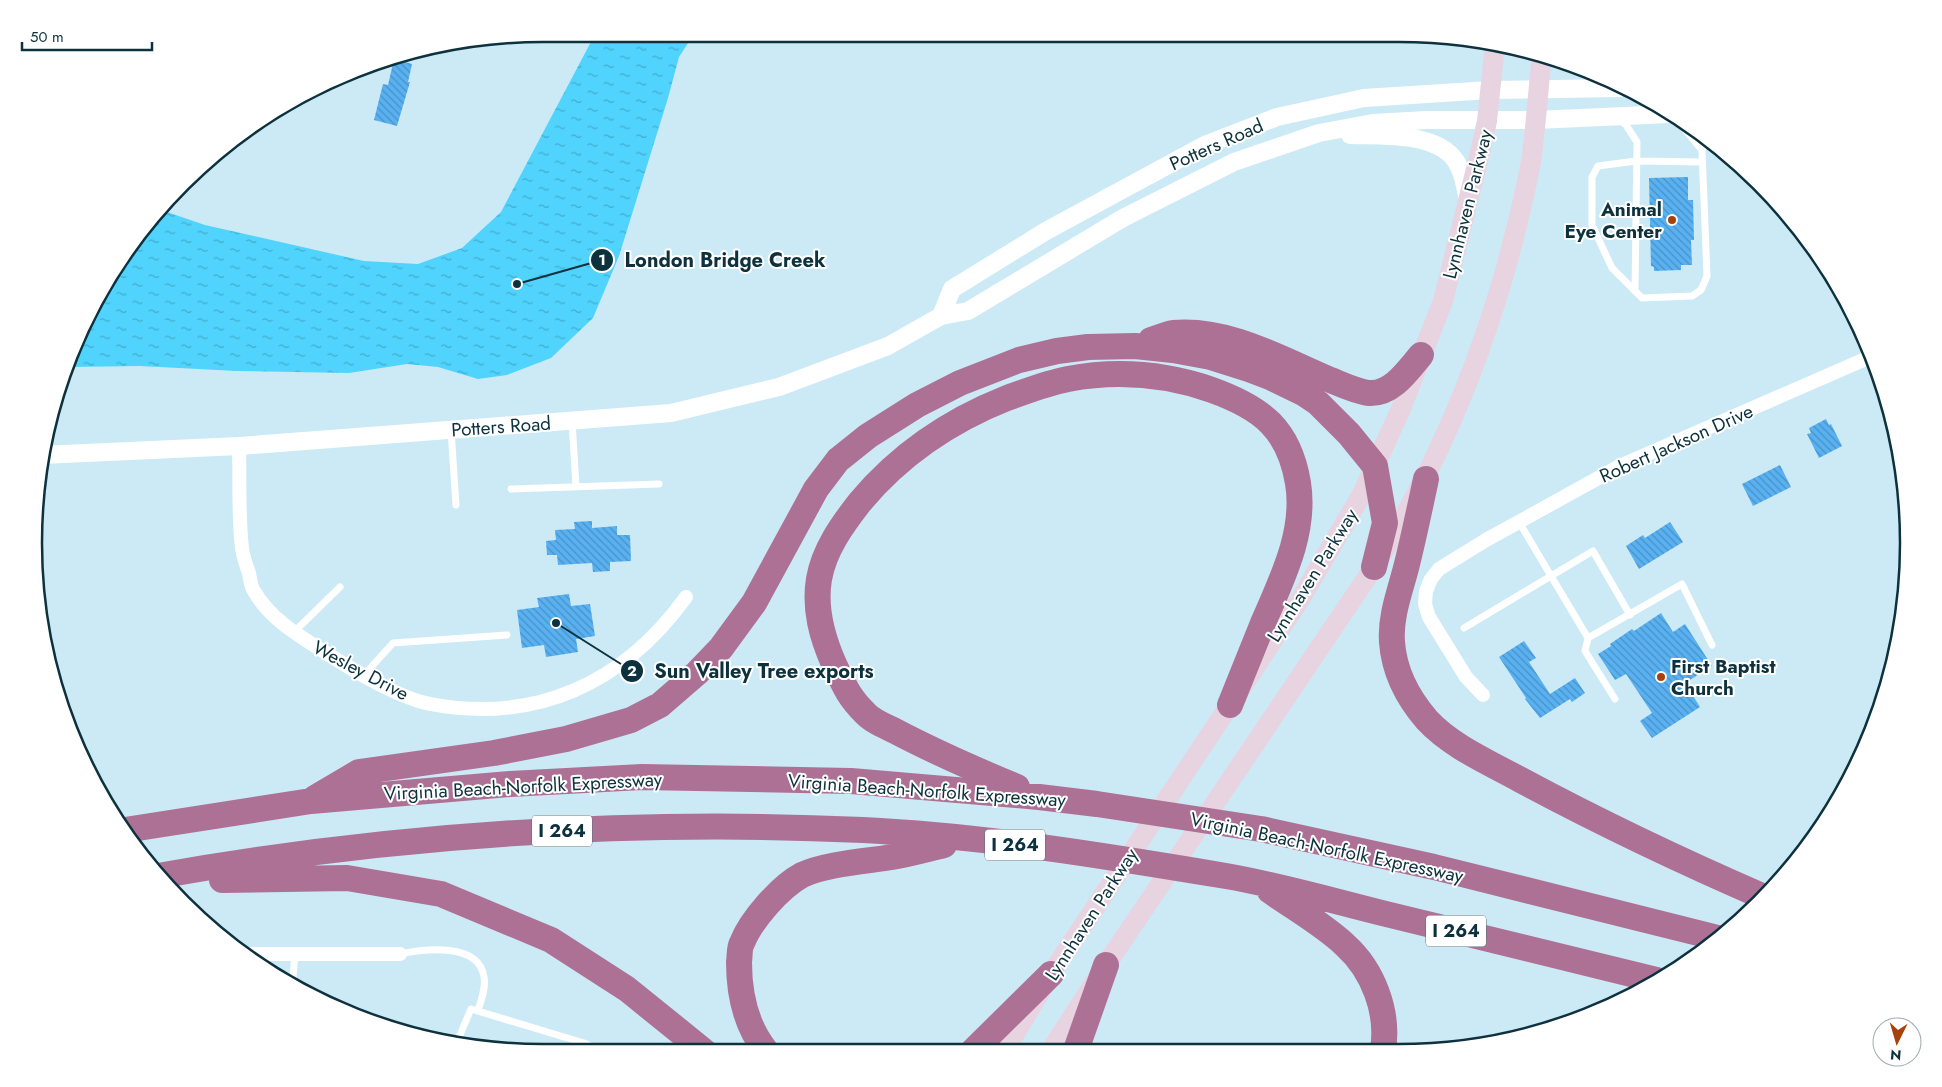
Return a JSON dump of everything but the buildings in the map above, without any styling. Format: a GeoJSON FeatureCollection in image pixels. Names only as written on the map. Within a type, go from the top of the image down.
{"type":"FeatureCollection","features":[{"type":"Feature","properties":{"kind":"highway"},"geometry":{"type":"LineString","coordinates":[[1134,346],[1172,333],[1208,333],[1250,346],[1347,387],[1371,393],[1390,388],[1421,355]]}},
{"type":"Feature","properties":{"kind":"highway"},"geometry":{"type":"LineString","coordinates":[[310,801],[359,772],[566,740],[631,720],[660,705],[697,673],[720,648],[754,603],[816,489],[838,460],[868,436],[917,405],[960,383],[1019,360],[1057,351],[1088,347],[1134,346],[1212,357],[1249,369],[1303,393],[1318,403],[1375,466],[1385,523],[1374,567]]}},
{"type":"Feature","properties":{"kind":"highway"},"geometry":{"type":"LineString","coordinates":[[1039,797],[933,751],[867,716],[845,690],[820,628],[817,606],[819,579],[832,541],[851,513],[875,485],[924,441],[981,408],[1033,388],[1066,379],[1099,375],[1133,374],[1175,380],[1199,386],[1232,398],[1264,416],[1279,432],[1292,453],[1299,485],[1300,511],[1296,539],[1286,572],[1230,705]]}},
{"type":"Feature","properties":{"kind":"highway"},"geometry":{"type":"LineString","coordinates":[[1426,479],[1394,615],[1392,641],[1395,662],[1402,683],[1413,703],[1428,721],[1446,736],[1480,758],[1674,858],[1757,894]]}},
{"type":"Feature","properties":{"kind":"highway","name":"Virginia Beach-Norfolk Expressway"},"geometry":{"type":"LineString","coordinates":[[132,829],[310,801],[510,784],[642,777],[851,781],[1039,797],[1261,829],[1434,867],[1709,936]]}},
{"type":"Feature","properties":{"kind":"highway","name":"I 264"},"geometry":{"type":"LineString","coordinates":[[167,875],[372,845],[426,839],[537,832],[754,827],[867,831],[1062,851],[1257,882],[1647,978]]}},
{"type":"Feature","properties":{"kind":"highway"},"geometry":{"type":"LineString","coordinates":[[762,1044],[750,1023],[742,1000],[739,976],[741,944],[767,906],[783,889],[803,875],[833,866],[894,856],[968,840]]}},
{"type":"Feature","properties":{"kind":"highway"},"geometry":{"type":"LineString","coordinates":[[172,880],[347,878],[441,894],[551,940],[627,989],[695,1044]]}},
{"type":"Feature","properties":{"kind":"highway"},"geometry":{"type":"LineString","coordinates":[[1257,882],[1340,940],[1358,959],[1370,977],[1380,1001],[1384,1017],[1384,1044]]}},
{"type":"Feature","properties":{"kind":"highway"},"geometry":{"type":"LineString","coordinates":[[1078,1044],[1106,965]]}},
{"type":"Feature","properties":{"kind":"highway"},"geometry":{"type":"LineString","coordinates":[[980,1044],[1051,974]]}},
{"type":"Feature","properties":{"kind":"main road","name":"Lynnhaven Parkway"},"geometry":{"type":"LineString","coordinates":[[1009,1044],[1051,974],[1301,598],[1362,494],[1400,411],[1443,301],[1487,121],[1494,52]]}},
{"type":"Feature","properties":{"kind":"main road"},"geometry":{"type":"LineString","coordinates":[[1055,1044],[1374,567],[1426,479],[1448,432],[1476,362],[1515,235],[1528,172],[1541,64]]}},
{"type":"Feature","properties":{"kind":"street","name":"Potters Road"},"geometry":{"type":"LineString","coordinates":[[941,316],[952,289],[1046,231],[1205,145],[1277,117],[1364,98],[1490,90],[1607,88]]}},
{"type":"Feature","properties":{"kind":"street","name":"Potters Road"},"geometry":{"type":"LineString","coordinates":[[51,455],[239,446],[671,413],[779,387],[888,346],[941,316],[968,311],[1123,218],[1234,162],[1320,133],[1373,123],[1436,120],[1535,120],[1656,114]]}},
{"type":"Feature","properties":{"kind":"street"},"geometry":{"type":"LineString","coordinates":[[1320,133],[1416,138],[1446,150],[1459,166],[1468,200]]}},
{"type":"Feature","properties":{"kind":"street","name":"Robert Jackson Drive"},"geometry":{"type":"LineString","coordinates":[[1483,695],[1466,677],[1429,617],[1425,604],[1426,591],[1431,579],[1440,569],[1486,540],[1620,466],[1864,360]]}},
{"type":"Feature","properties":{"kind":"street","name":"Wesley Drive"},"geometry":{"type":"LineString","coordinates":[[239,446],[242,549],[253,591],[280,623],[364,675],[396,692],[428,704],[480,710],[519,707],[553,699],[582,687],[605,676],[631,658],[671,618],[686,597]]}},
{"type":"Feature","properties":{"kind":"street"},"geometry":{"type":"LineString","coordinates":[[257,954],[400,954]]}},
{"type":"Feature","properties":{"kind":"lane"},"geometry":{"type":"LineString","coordinates":[[1613,115],[1626,125],[1637,142],[1635,291]]}},
{"type":"Feature","properties":{"kind":"lane"},"geometry":{"type":"LineString","coordinates":[[1692,138],[1702,150]]}},
{"type":"Feature","properties":{"kind":"lane"},"geometry":{"type":"LineString","coordinates":[[1702,162],[1636,161],[1598,166],[1592,177],[1592,225],[1612,268],[1642,298],[1692,296],[1701,290],[1707,276],[1702,162],[1703,146]]}},
{"type":"Feature","properties":{"kind":"lane"},"geometry":{"type":"LineString","coordinates":[[572,420],[576,487]]}},
{"type":"Feature","properties":{"kind":"lane"},"geometry":{"type":"LineString","coordinates":[[451,430],[456,505]]}},
{"type":"Feature","properties":{"kind":"lane"},"geometry":{"type":"LineString","coordinates":[[511,489],[659,484]]}},
{"type":"Feature","properties":{"kind":"lane"},"geometry":{"type":"LineString","coordinates":[[1519,522],[1588,638],[1585,651],[1615,699]]}},
{"type":"Feature","properties":{"kind":"lane"},"geometry":{"type":"LineString","coordinates":[[1464,628],[1593,552],[1630,615]]}},
{"type":"Feature","properties":{"kind":"lane"},"geometry":{"type":"LineString","coordinates":[[1588,638],[1682,584],[1712,645]]}},
{"type":"Feature","properties":{"kind":"lane"},"geometry":{"type":"LineString","coordinates":[[294,632],[340,587]]}},
{"type":"Feature","properties":{"kind":"lane"},"geometry":{"type":"LineString","coordinates":[[364,675],[394,643],[507,635]]}},
{"type":"Feature","properties":{"kind":"lane"},"geometry":{"type":"LineString","coordinates":[[400,954],[419,950],[443,950],[461,952],[472,958],[481,968],[484,978],[478,1011]]}},
{"type":"Feature","properties":{"kind":"lane"},"geometry":{"type":"LineString","coordinates":[[293,977],[295,954]]}},
{"type":"Feature","properties":{"kind":"lane"},"geometry":{"type":"LineString","coordinates":[[459,1037],[471,1009],[588,1044]]}},
{"type":"Feature","properties":{"kind":"water"},"geometry":{"type":"Polygon","coordinates":[[[591,42],[689,42],[679,57],[619,256],[593,318],[551,358],[507,375],[478,379],[438,367],[407,364],[349,373],[237,371],[140,366],[75,367],[94,322],[110,293],[127,265],[168,212],[205,225],[364,261],[418,264],[462,248],[501,212],[591,42]]]}},
{"type":"Feature","properties":{"kind":"place","name":"Animal Eye Center"},"geometry":{"type":"Point","coordinates":[1672,220]}},
{"type":"Feature","properties":{"kind":"place","name":"London Bridge Creek"},"geometry":{"type":"Point","coordinates":[517,284]}},
{"type":"Feature","properties":{"kind":"place","name":"Sun Valley Tree exports"},"geometry":{"type":"Point","coordinates":[556,623]}},
{"type":"Feature","properties":{"kind":"place","name":"First Baptist Church"},"geometry":{"type":"Point","coordinates":[1661,677]}}]}
